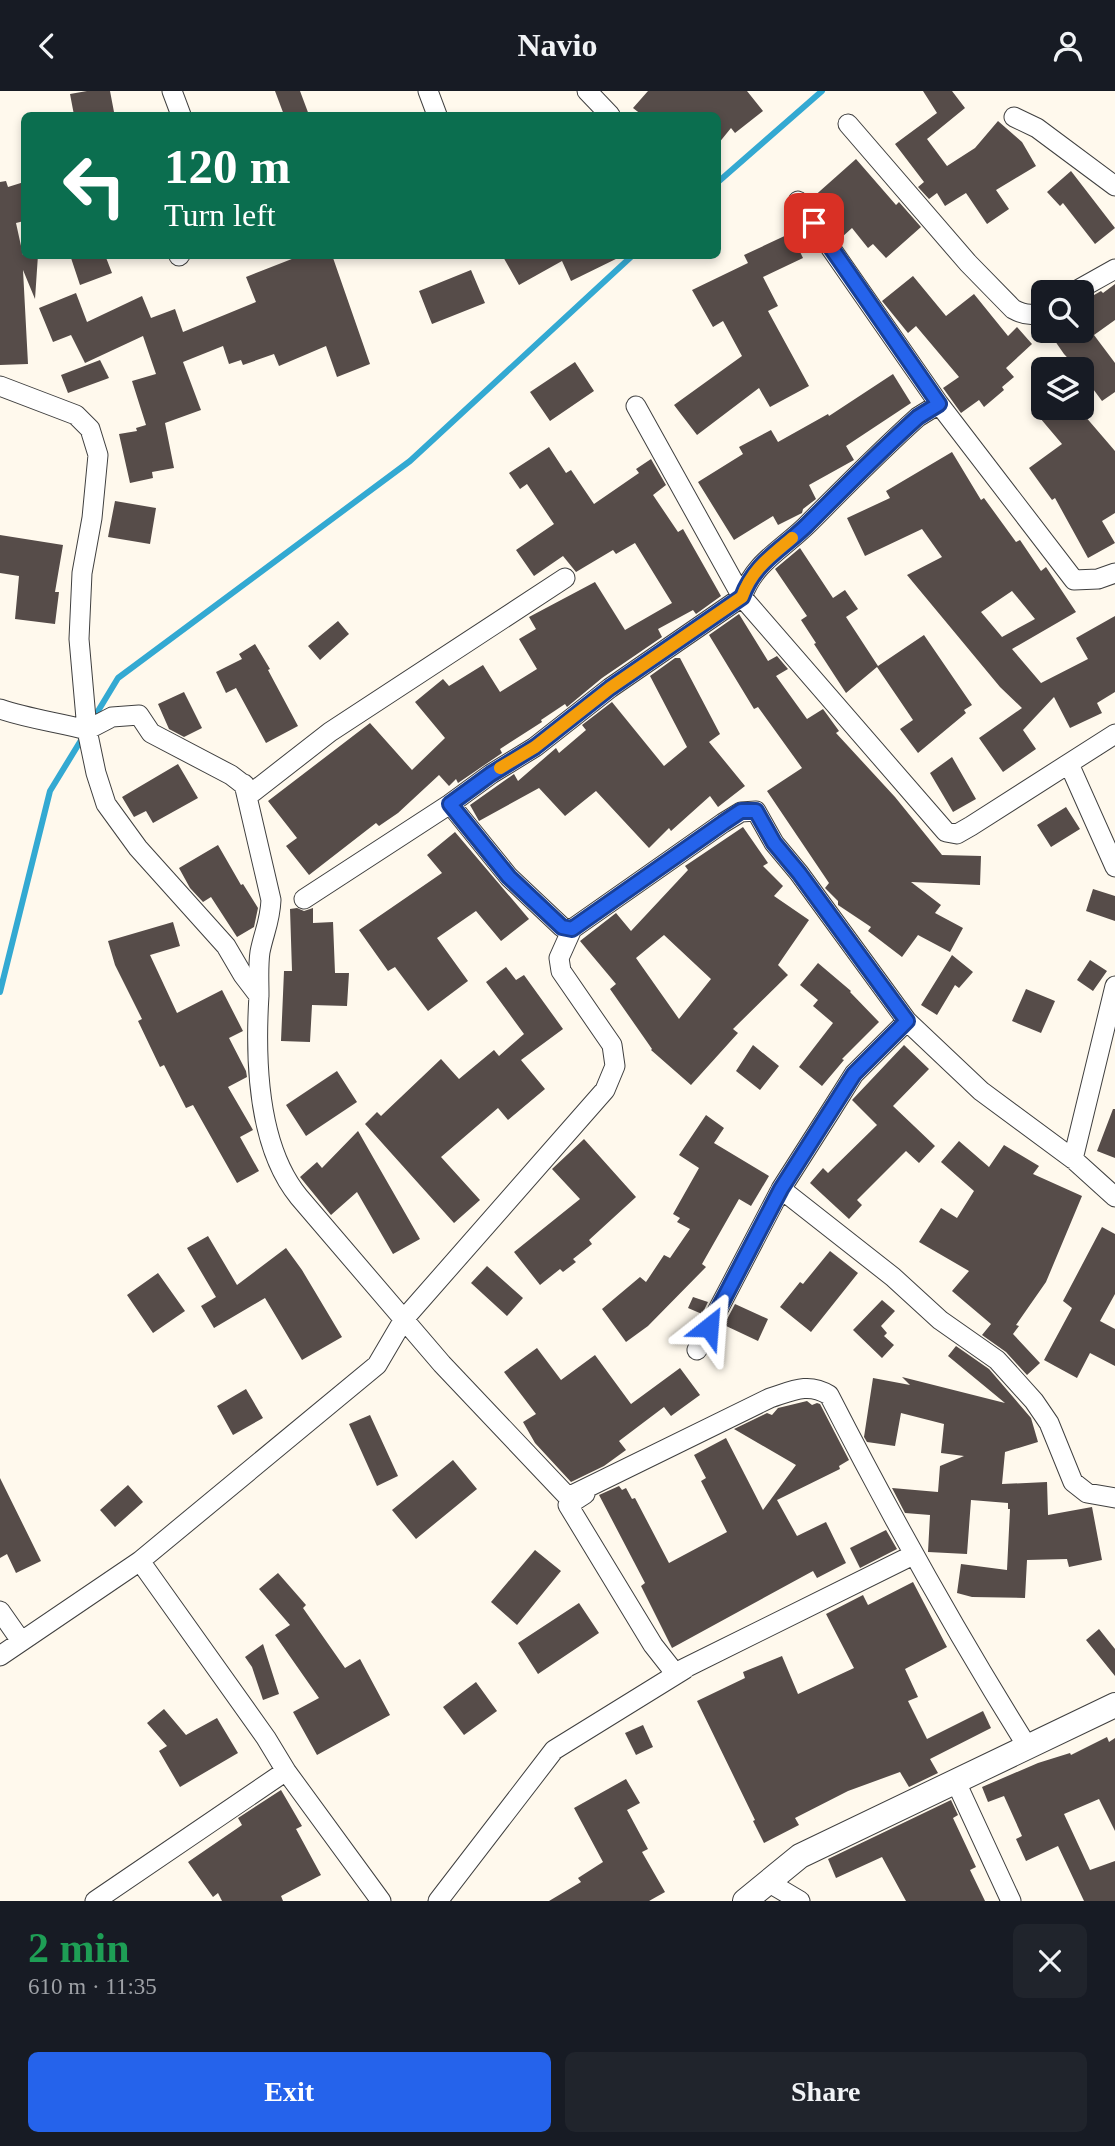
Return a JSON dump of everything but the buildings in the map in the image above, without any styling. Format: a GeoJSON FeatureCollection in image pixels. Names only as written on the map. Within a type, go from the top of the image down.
{"type":"FeatureCollection","features":[{"type":"Feature","properties":{"kind":"street"},"geometry":{"type":"LineString","coordinates":[[172,91],[180,112]]}},
{"type":"Feature","properties":{"kind":"street"},"geometry":{"type":"LineString","coordinates":[[428,91],[436,112]]}},
{"type":"Feature","properties":{"kind":"street"},"geometry":{"type":"LineString","coordinates":[[587,91],[607,112]]}},
{"type":"Feature","properties":{"kind":"street"},"geometry":{"type":"LineString","coordinates":[[1014,117],[1037,128],[1115,186]]}},
{"type":"Feature","properties":{"kind":"street"},"geometry":{"type":"LineString","coordinates":[[848,124],[968,263],[1013,309],[1021,314],[1031,315]]}},
{"type":"Feature","properties":{"kind":"street"},"geometry":{"type":"LineString","coordinates":[[799,201],[939,404],[1074,580],[1098,579],[1115,573]]}},
{"type":"Feature","properties":{"kind":"street"},"geometry":{"type":"LineString","coordinates":[[1094,280],[1115,268]]}},
{"type":"Feature","properties":{"kind":"street"},"geometry":{"type":"LineString","coordinates":[[0,386],[76,415],[90,429],[98,455],[92,518],[82,573],[79,626],[87,730],[106,804],[138,848],[226,946],[259,996]]}},
{"type":"Feature","properties":{"kind":"street"},"geometry":{"type":"LineString","coordinates":[[304,899],[535,747],[610,688],[742,597],[749,579],[762,564],[802,530],[918,417],[939,404]]}},
{"type":"Feature","properties":{"kind":"street"},"geometry":{"type":"LineString","coordinates":[[636,406],[742,597],[946,832],[957,834],[1115,734]]}},
{"type":"Feature","properties":{"kind":"street"},"geometry":{"type":"LineString","coordinates":[[0,709],[38,721],[87,730],[112,717],[139,715],[151,733],[244,784],[253,792],[330,732],[565,578]]}},
{"type":"Feature","properties":{"kind":"street"},"geometry":{"type":"LineString","coordinates":[[1069,764],[1115,867]]}},
{"type":"Feature","properties":{"kind":"street"},"geometry":{"type":"LineString","coordinates":[[244,784],[271,899],[271,919],[260,952],[257,1023],[263,1111],[279,1169],[299,1197],[443,1364],[568,1497],[771,1398],[802,1388],[818,1388],[829,1395],[913,1555],[1027,1746]]}},
{"type":"Feature","properties":{"kind":"street"},"geometry":{"type":"LineString","coordinates":[[450,804],[509,877],[562,927],[572,929]]}},
{"type":"Feature","properties":{"kind":"street"},"geometry":{"type":"LineString","coordinates":[[0,1656],[140,1561],[377,1365],[404,1318],[605,1090],[615,1066],[612,1045],[561,971],[559,958],[572,929],[741,811],[756,811],[785,857],[907,1021],[981,1091],[1073,1159],[1115,1197]]}},
{"type":"Feature","properties":{"kind":"street"},"geometry":{"type":"LineString","coordinates":[[1073,1159],[1115,986]]}},
{"type":"Feature","properties":{"kind":"street"},"geometry":{"type":"LineString","coordinates":[[696,1350],[781,1189],[854,1074],[907,1021]]}},
{"type":"Feature","properties":{"kind":"street"},"geometry":{"type":"LineString","coordinates":[[781,1189],[893,1277],[940,1321],[997,1360],[1034,1401],[1049,1423],[1073,1482],[1087,1493],[1115,1498]]}},
{"type":"Feature","properties":{"kind":"street"},"geometry":{"type":"LineString","coordinates":[[615,1473],[568,1505],[653,1645],[675,1673],[913,1555]]}},
{"type":"Feature","properties":{"kind":"street"},"geometry":{"type":"LineString","coordinates":[[140,1561],[286,1771],[382,1901]]}},
{"type":"Feature","properties":{"kind":"street"},"geometry":{"type":"LineString","coordinates":[[0,1611],[21,1641]]}},
{"type":"Feature","properties":{"kind":"street"},"geometry":{"type":"LineString","coordinates":[[438,1901],[554,1749],[702,1658]]}},
{"type":"Feature","properties":{"kind":"street"},"geometry":{"type":"LineString","coordinates":[[745,1901],[800,1856],[1115,1705]]}},
{"type":"Feature","properties":{"kind":"street"},"geometry":{"type":"LineString","coordinates":[[95,1901],[286,1771]]}},
{"type":"Feature","properties":{"kind":"street"},"geometry":{"type":"LineString","coordinates":[[956,1780],[1011,1901]]}},
{"type":"Feature","properties":{"kind":"street"},"geometry":{"type":"LineString","coordinates":[[768,1882],[800,1901]]}},
{"type":"Feature","properties":{"kind":"waterway"},"geometry":{"type":"LineString","coordinates":[[721,179],[822,91]]}},
{"type":"Feature","properties":{"kind":"waterway"},"geometry":{"type":"LineString","coordinates":[[92,721],[118,678],[410,461],[629,259]]}},
{"type":"Feature","properties":{"kind":"waterway"},"geometry":{"type":"LineString","coordinates":[[0,992],[50,791],[83,737]]}},
{"type":"Feature","properties":{"kind":"slow traffic"},"geometry":{"type":"LineString","coordinates":[[500,768],[535,747],[610,688],[742,597],[749,579],[792,538]]}},
{"type":"Feature","properties":{"kind":"route"},"geometry":{"type":"LineString","coordinates":[[709,1327],[781,1189],[854,1074],[907,1021],[774,843],[756,811],[741,811],[572,929],[562,927],[509,877],[450,804],[535,747],[610,688],[742,597],[749,579],[762,564],[802,530],[918,417],[939,404],[814,223]]}}]}
